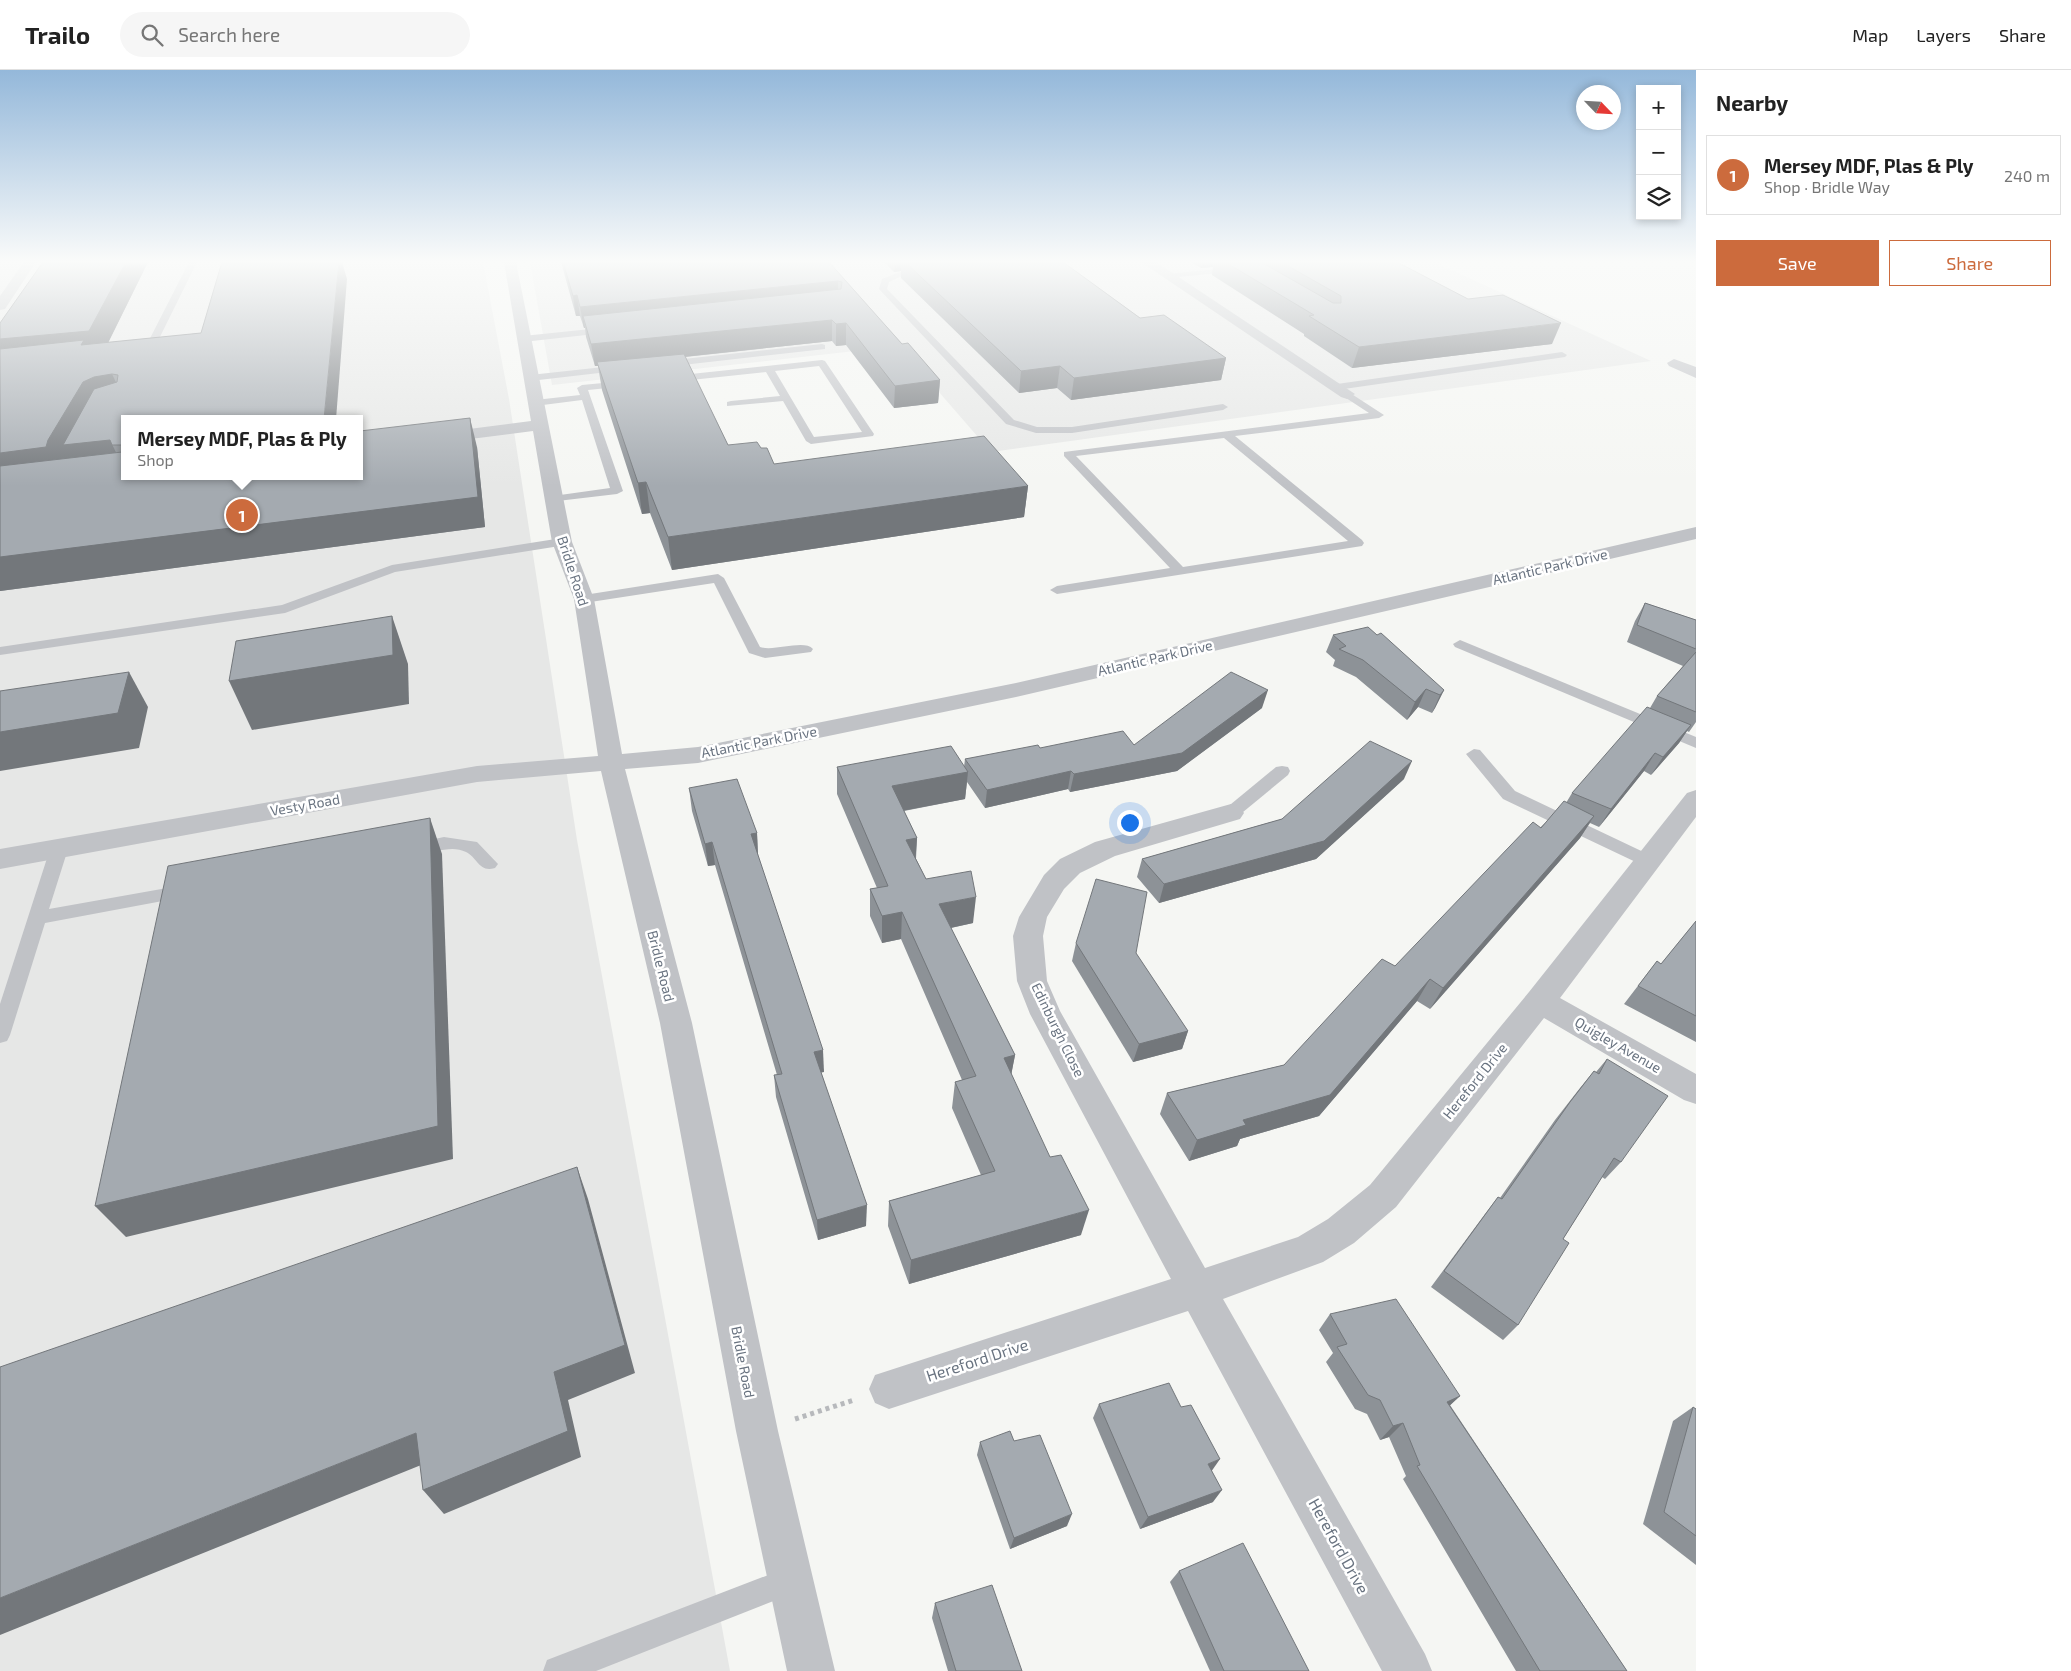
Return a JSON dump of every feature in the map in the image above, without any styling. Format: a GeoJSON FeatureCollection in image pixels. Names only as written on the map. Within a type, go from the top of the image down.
{"type":"FeatureCollection","features":[{"type":"Feature","properties":{"kind":"street"},"geometry":{"type":"LineString","coordinates":[[1261,337],[1342,390]]}},
{"type":"Feature","properties":{"kind":"street","name":"Bridle Road"},"geometry":{"type":"LineString","coordinates":[[523,339],[562,542],[584,599],[611,762],[676,1023],[757,1431],[811,1671]]}},
{"type":"Feature","properties":{"kind":"street"},"geometry":{"type":"LineString","coordinates":[[1674,363],[1696,373]]}},
{"type":"Feature","properties":{"kind":"street"},"geometry":{"type":"LineString","coordinates":[[363,447],[535,402]]}},
{"type":"Feature","properties":{"kind":"street","name":"Atlantic Park Drive"},"geometry":{"type":"LineString","coordinates":[[611,762],[698,755],[1016,690],[1696,533]]}},
{"type":"Feature","properties":{"kind":"street","name":"Vesty Road"},"geometry":{"type":"LineString","coordinates":[[0,859],[477,774],[611,762]]}},
{"type":"Feature","properties":{"kind":"street","name":"Hereford Drive"},"geometry":{"type":"LineString","coordinates":[[889,1389],[1196,1290],[1310,1250],[1341,1231],[1383,1196],[1540,1001],[1696,799]]}},
{"type":"Feature","properties":{"kind":"street","name":"Edinburgh Close"},"geometry":{"type":"LineString","coordinates":[[1196,1290],[1046,1014],[1032,981],[1028,936],[1041,901],[1054,882],[1070,866],[1105,849],[1231,813]]}},
{"type":"Feature","properties":{"kind":"street","name":"Quigley Avenue"},"geometry":{"type":"LineString","coordinates":[[1540,1001],[1696,1090]]}},
{"type":"Feature","properties":{"kind":"street","name":"Hereford Drive"},"geometry":{"type":"LineString","coordinates":[[1196,1290],[1408,1671]]}},
{"type":"Feature","properties":{"kind":"lane"},"geometry":{"type":"LineString","coordinates":[[136,358],[145,356],[155,337]]}},
{"type":"Feature","properties":{"kind":"lane"},"geometry":{"type":"LineString","coordinates":[[523,339],[546,337]]}},
{"type":"Feature","properties":{"kind":"lane"},"geometry":{"type":"LineString","coordinates":[[929,337],[1010,422],[1036,430],[1072,430],[1223,407]]}},
{"type":"Feature","properties":{"kind":"lane"},"geometry":{"type":"LineString","coordinates":[[657,365],[822,347]]}},
{"type":"Feature","properties":{"kind":"lane"},"geometry":{"type":"LineString","coordinates":[[1342,390],[1562,355]]}},
{"type":"Feature","properties":{"kind":"lane"},"geometry":{"type":"LineString","coordinates":[[660,380],[822,363],[869,434],[811,441],[769,369]]}},
{"type":"Feature","properties":{"kind":"lane"},"geometry":{"type":"LineString","coordinates":[[535,402],[637,367]]}},
{"type":"Feature","properties":{"kind":"lane"},"geometry":{"type":"LineString","coordinates":[[554,500],[616,491],[582,388],[631,383]]}},
{"type":"Feature","properties":{"kind":"lane"},"geometry":{"type":"LineString","coordinates":[[1180,571],[1068,454],[1379,415],[1342,390]]}},
{"type":"Feature","properties":{"kind":"lane"},"geometry":{"type":"LineString","coordinates":[[535,402],[586,397]]}},
{"type":"Feature","properties":{"kind":"lane"},"geometry":{"type":"LineString","coordinates":[[731,404],[786,398]]}},
{"type":"Feature","properties":{"kind":"lane"},"geometry":{"type":"LineString","coordinates":[[1057,590],[1358,543],[1227,435]]}},
{"type":"Feature","properties":{"kind":"lane"},"geometry":{"type":"LineString","coordinates":[[0,651],[284,609],[392,569],[562,542]]}},
{"type":"Feature","properties":{"kind":"lane"},"geometry":{"type":"LineString","coordinates":[[584,599],[718,578],[754,650],[765,654],[806,648]]}},
{"type":"Feature","properties":{"kind":"lane"},"geometry":{"type":"LineString","coordinates":[[1460,644],[1696,743]]}},
{"type":"Feature","properties":{"kind":"lane"},"geometry":{"type":"LineString","coordinates":[[1474,754],[1510,795],[1648,861]]}},
{"type":"Feature","properties":{"kind":"lane"},"geometry":{"type":"LineString","coordinates":[[1231,813],[1282,771]]}},
{"type":"Feature","properties":{"kind":"lane"},"geometry":{"type":"LineString","coordinates":[[396,852],[444,843],[471,846],[489,864]]}},
{"type":"Feature","properties":{"kind":"lane"},"geometry":{"type":"LineString","coordinates":[[0,1035],[59,849]]}},
{"type":"Feature","properties":{"kind":"lane"},"geometry":{"type":"LineString","coordinates":[[38,918],[202,888]]}},
{"type":"Feature","properties":{"kind":"lane"},"geometry":{"type":"LineString","coordinates":[[558,1671],[789,1580]]}},
{"type":"Feature","properties":{"kind":"path"},"geometry":{"type":"LineString","coordinates":[[757,1431],[889,1389]]}},
{"type":"Feature","properties":{"kind":"shaded area"},"geometry":{"type":"Polygon","coordinates":[[[0,337],[497,337],[509,399],[577,840],[730,1671],[0,1671],[0,337]]]}},
{"type":"Feature","properties":{"kind":"shaded area"},"geometry":{"type":"Polygon","coordinates":[[[543,337],[1598,337],[1651,361],[991,452],[899,346],[552,385],[543,337]]]}},
{"type":"Feature","properties":{"kind":"building"},"geometry":{"type":"Polygon","coordinates":[[[0,337],[25,337],[0,339],[0,337]]]}},
{"type":"Feature","properties":{"kind":"building"},"geometry":{"type":"Polygon","coordinates":[[[164,337],[332,337],[324,415],[121,415],[121,445],[112,445],[110,440],[63,445],[94,389],[117,382],[118,375],[112,374],[94,377],[83,382],[48,440],[46,447],[0,453],[0,349],[84,340],[81,345],[164,337]]]}},
{"type":"Feature","properties":{"kind":"building"},"geometry":{"type":"Polygon","coordinates":[[[589,337],[664,337],[591,344],[589,337]]]}},
{"type":"Feature","properties":{"kind":"building"},"geometry":{"type":"Polygon","coordinates":[[[857,337],[896,337],[902,344],[908,343],[940,380],[895,386],[857,337]]]}},
{"type":"Feature","properties":{"kind":"building"},"geometry":{"type":"Polygon","coordinates":[[[985,337],[1195,337],[1226,358],[1074,378],[1060,366],[1021,371],[985,337]]]}},
{"type":"Feature","properties":{"kind":"building"},"geometry":{"type":"Polygon","coordinates":[[[1342,337],[1446,337],[1359,347],[1342,337]]]}},
{"type":"Feature","properties":{"kind":"building"},"geometry":{"type":"Polygon","coordinates":[[[684,354],[728,445],[757,442],[761,448],[767,448],[774,464],[984,436],[1028,486],[668,537],[646,482],[638,483],[597,362],[684,354]]]}},
{"type":"Feature","properties":{"kind":"building"},"geometry":{"type":"Polygon","coordinates":[[[470,418],[478,497],[0,557],[0,466],[121,452],[121,480],[363,480],[363,431],[470,418]]]}},
{"type":"Feature","properties":{"kind":"building"},"geometry":{"type":"Polygon","coordinates":[[[1645,603],[1696,620],[1696,649],[1637,625],[1645,603]]]}},
{"type":"Feature","properties":{"kind":"building"},"geometry":{"type":"Polygon","coordinates":[[[392,616],[393,655],[229,681],[236,641],[392,616]]]}},
{"type":"Feature","properties":{"kind":"building"},"geometry":{"type":"Polygon","coordinates":[[[1368,627],[1377,635],[1381,633],[1444,690],[1440,695],[1426,689],[1415,702],[1363,660],[1339,649],[1346,646],[1333,635],[1368,627]]]}},
{"type":"Feature","properties":{"kind":"building"},"geometry":{"type":"Polygon","coordinates":[[[1696,652],[1696,712],[1657,696],[1696,652]]]}},
{"type":"Feature","properties":{"kind":"building"},"geometry":{"type":"Polygon","coordinates":[[[129,672],[118,713],[0,732],[0,691],[129,672]]]}},
{"type":"Feature","properties":{"kind":"building"},"geometry":{"type":"Polygon","coordinates":[[[1231,672],[1268,690],[1182,753],[1074,774],[1071,771],[987,790],[965,759],[1038,745],[1040,748],[1123,731],[1134,745],[1231,672]]]}},
{"type":"Feature","properties":{"kind":"building"},"geometry":{"type":"Polygon","coordinates":[[[1647,707],[1691,725],[1663,757],[1655,753],[1611,809],[1572,793],[1647,707]]]}},
{"type":"Feature","properties":{"kind":"building"},"geometry":{"type":"Polygon","coordinates":[[[1370,741],[1412,761],[1324,841],[1164,884],[1142,859],[1282,819],[1370,741]]]}},
{"type":"Feature","properties":{"kind":"building"},"geometry":{"type":"Polygon","coordinates":[[[951,746],[968,772],[892,786],[917,838],[906,840],[926,879],[971,871],[976,897],[939,904],[1015,1055],[1004,1058],[1050,1157],[1061,1155],[1089,1210],[911,1260],[889,1201],[995,1171],[955,1082],[976,1076],[902,912],[882,916],[870,889],[888,886],[837,767],[951,746]]]}},
{"type":"Feature","properties":{"kind":"building"},"geometry":{"type":"Polygon","coordinates":[[[737,779],[757,833],[751,834],[823,1050],[814,1052],[867,1205],[817,1220],[774,1075],[782,1074],[712,842],[705,844],[689,788],[737,779]]]}},
{"type":"Feature","properties":{"kind":"building"},"geometry":{"type":"Polygon","coordinates":[[[1564,801],[1594,816],[1443,988],[1430,979],[1330,1095],[1243,1120],[1246,1125],[1197,1140],[1167,1093],[1284,1065],[1382,959],[1395,966],[1533,822],[1541,828],[1564,801]]]}},
{"type":"Feature","properties":{"kind":"building"},"geometry":{"type":"Polygon","coordinates":[[[430,818],[438,1126],[95,1206],[168,866],[430,818]]]}},
{"type":"Feature","properties":{"kind":"building"},"geometry":{"type":"Polygon","coordinates":[[[1096,879],[1147,892],[1136,953],[1188,1031],[1139,1044],[1076,943],[1096,879]]]}},
{"type":"Feature","properties":{"kind":"building"},"geometry":{"type":"Polygon","coordinates":[[[1696,921],[1696,1016],[1638,986],[1657,961],[1661,964],[1696,921]]]}},
{"type":"Feature","properties":{"kind":"building"},"geometry":{"type":"Polygon","coordinates":[[[1607,1059],[1668,1096],[1621,1162],[1614,1158],[1563,1239],[1569,1243],[1518,1325],[1444,1271],[1498,1197],[1502,1199],[1570,1102],[1594,1071],[1599,1074],[1607,1059]]]}},
{"type":"Feature","properties":{"kind":"building"},"geometry":{"type":"Polygon","coordinates":[[[577,1167],[625,1345],[554,1372],[568,1431],[423,1490],[416,1433],[0,1598],[0,1367],[577,1167]]]}},
{"type":"Feature","properties":{"kind":"building"},"geometry":{"type":"Polygon","coordinates":[[[1396,1299],[1460,1396],[1447,1402],[1627,1671],[1540,1671],[1417,1466],[1420,1465],[1403,1423],[1393,1426],[1380,1400],[1368,1395],[1337,1347],[1347,1344],[1330,1314],[1396,1299]]]}},
{"type":"Feature","properties":{"kind":"building"},"geometry":{"type":"Polygon","coordinates":[[[1169,1383],[1181,1407],[1191,1405],[1220,1459],[1208,1464],[1222,1490],[1148,1517],[1099,1404],[1169,1383]]]}},
{"type":"Feature","properties":{"kind":"building"},"geometry":{"type":"Polygon","coordinates":[[[1693,1407],[1696,1409],[1696,1536],[1664,1512],[1693,1407]]]}},
{"type":"Feature","properties":{"kind":"building"},"geometry":{"type":"Polygon","coordinates":[[[1010,1431],[1014,1441],[1040,1435],[1072,1514],[1014,1538],[980,1442],[1010,1431]]]}},
{"type":"Feature","properties":{"kind":"building"},"geometry":{"type":"Polygon","coordinates":[[[1243,1543],[1309,1671],[1224,1671],[1179,1571],[1243,1543]]]}},
{"type":"Feature","properties":{"kind":"building"},"geometry":{"type":"Polygon","coordinates":[[[992,1585],[1022,1671],[956,1671],[935,1603],[992,1585]]]}},
{"type":"Feature","properties":{"kind":"place","name":"Mersey MDF, Plas & Ply"},"geometry":{"type":"Point","coordinates":[242,515]}}]}
